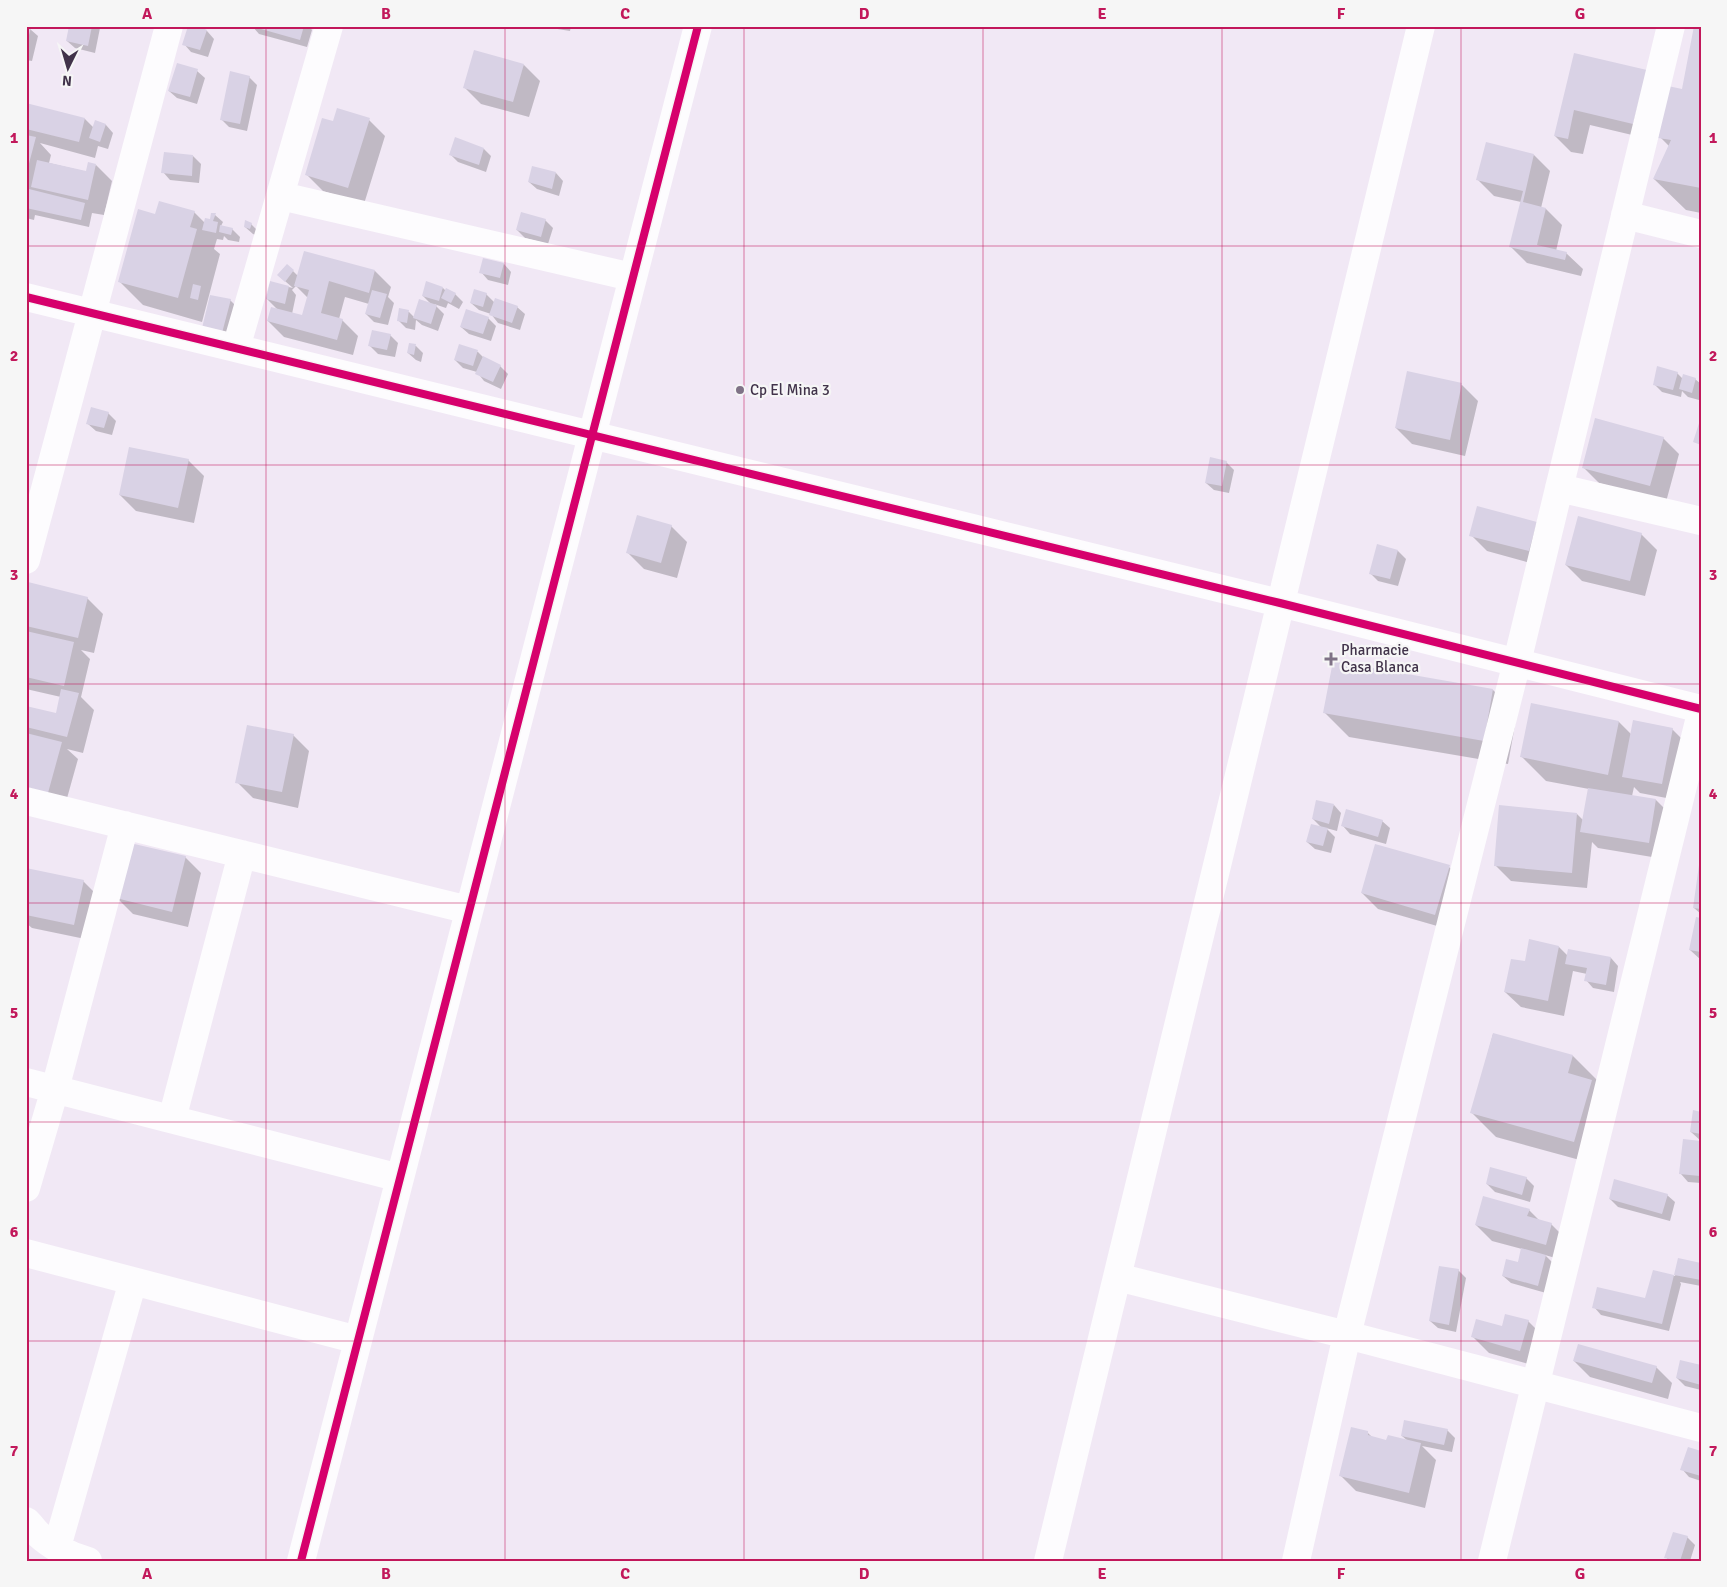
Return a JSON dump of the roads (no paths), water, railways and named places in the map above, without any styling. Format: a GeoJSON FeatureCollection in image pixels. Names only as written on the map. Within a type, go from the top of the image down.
{"type":"FeatureCollection","features":[{"type":"Feature","properties":{"kind":"street"},"geometry":{"type":"LineString","coordinates":[[26,560],[169,26]]}},
{"type":"Feature","properties":{"kind":"street"},"geometry":{"type":"LineString","coordinates":[[236,348],[329,26]]}},
{"type":"Feature","properties":{"kind":"street"},"geometry":{"type":"LineString","coordinates":[[1048,1561],[1421,26]]}},
{"type":"Feature","properties":{"kind":"street"},"geometry":{"type":"LineString","coordinates":[[1296,1561],[1347,1335],[1517,662],[1671,26]]}},
{"type":"Feature","properties":{"kind":"street"},"geometry":{"type":"LineString","coordinates":[[301,1561],[696,27]]}},
{"type":"Feature","properties":{"kind":"street"},"geometry":{"type":"LineString","coordinates":[[280,196],[632,277]]}},
{"type":"Feature","properties":{"kind":"street"},"geometry":{"type":"LineString","coordinates":[[1625,215],[1701,234]]}},
{"type":"Feature","properties":{"kind":"street"},"geometry":{"type":"LineString","coordinates":[[26,297],[1280,603],[1701,709]]}},
{"type":"Feature","properties":{"kind":"street"},"geometry":{"type":"LineString","coordinates":[[1559,488],[1701,521]]}},
{"type":"Feature","properties":{"kind":"street"},"geometry":{"type":"LineString","coordinates":[[1492,1561],[1701,713]]}},
{"type":"Feature","properties":{"kind":"street"},"geometry":{"type":"LineString","coordinates":[[26,801],[469,910]]}},
{"type":"Feature","properties":{"kind":"street"},"geometry":{"type":"LineString","coordinates":[[26,1188],[55,1089],[125,825]]}},
{"type":"Feature","properties":{"kind":"street"},"geometry":{"type":"LineString","coordinates":[[172,1119],[242,854]]}},
{"type":"Feature","properties":{"kind":"street"},"geometry":{"type":"LineString","coordinates":[[26,1082],[400,1178]]}},
{"type":"Feature","properties":{"kind":"street"},"geometry":{"type":"LineString","coordinates":[[26,1252],[358,1340]]}},
{"type":"Feature","properties":{"kind":"street"},"geometry":{"type":"LineString","coordinates":[[1117,1278],[1347,1335],[1701,1428]]}},
{"type":"Feature","properties":{"kind":"street"},"geometry":{"type":"LineString","coordinates":[[57,1547],[133,1281]]}},
{"type":"Feature","properties":{"kind":"street"},"geometry":{"type":"LineString","coordinates":[[26,1521],[37,1533],[57,1547],[88,1561]]}},
{"type":"Feature","properties":{"kind":"place","name":"Cp El Mina 3"},"geometry":{"type":"Point","coordinates":[740,390]}},
{"type":"Feature","properties":{"kind":"place","name":"Pharmacie Casa Blanca"},"geometry":{"type":"Point","coordinates":[1331,659]}}]}
